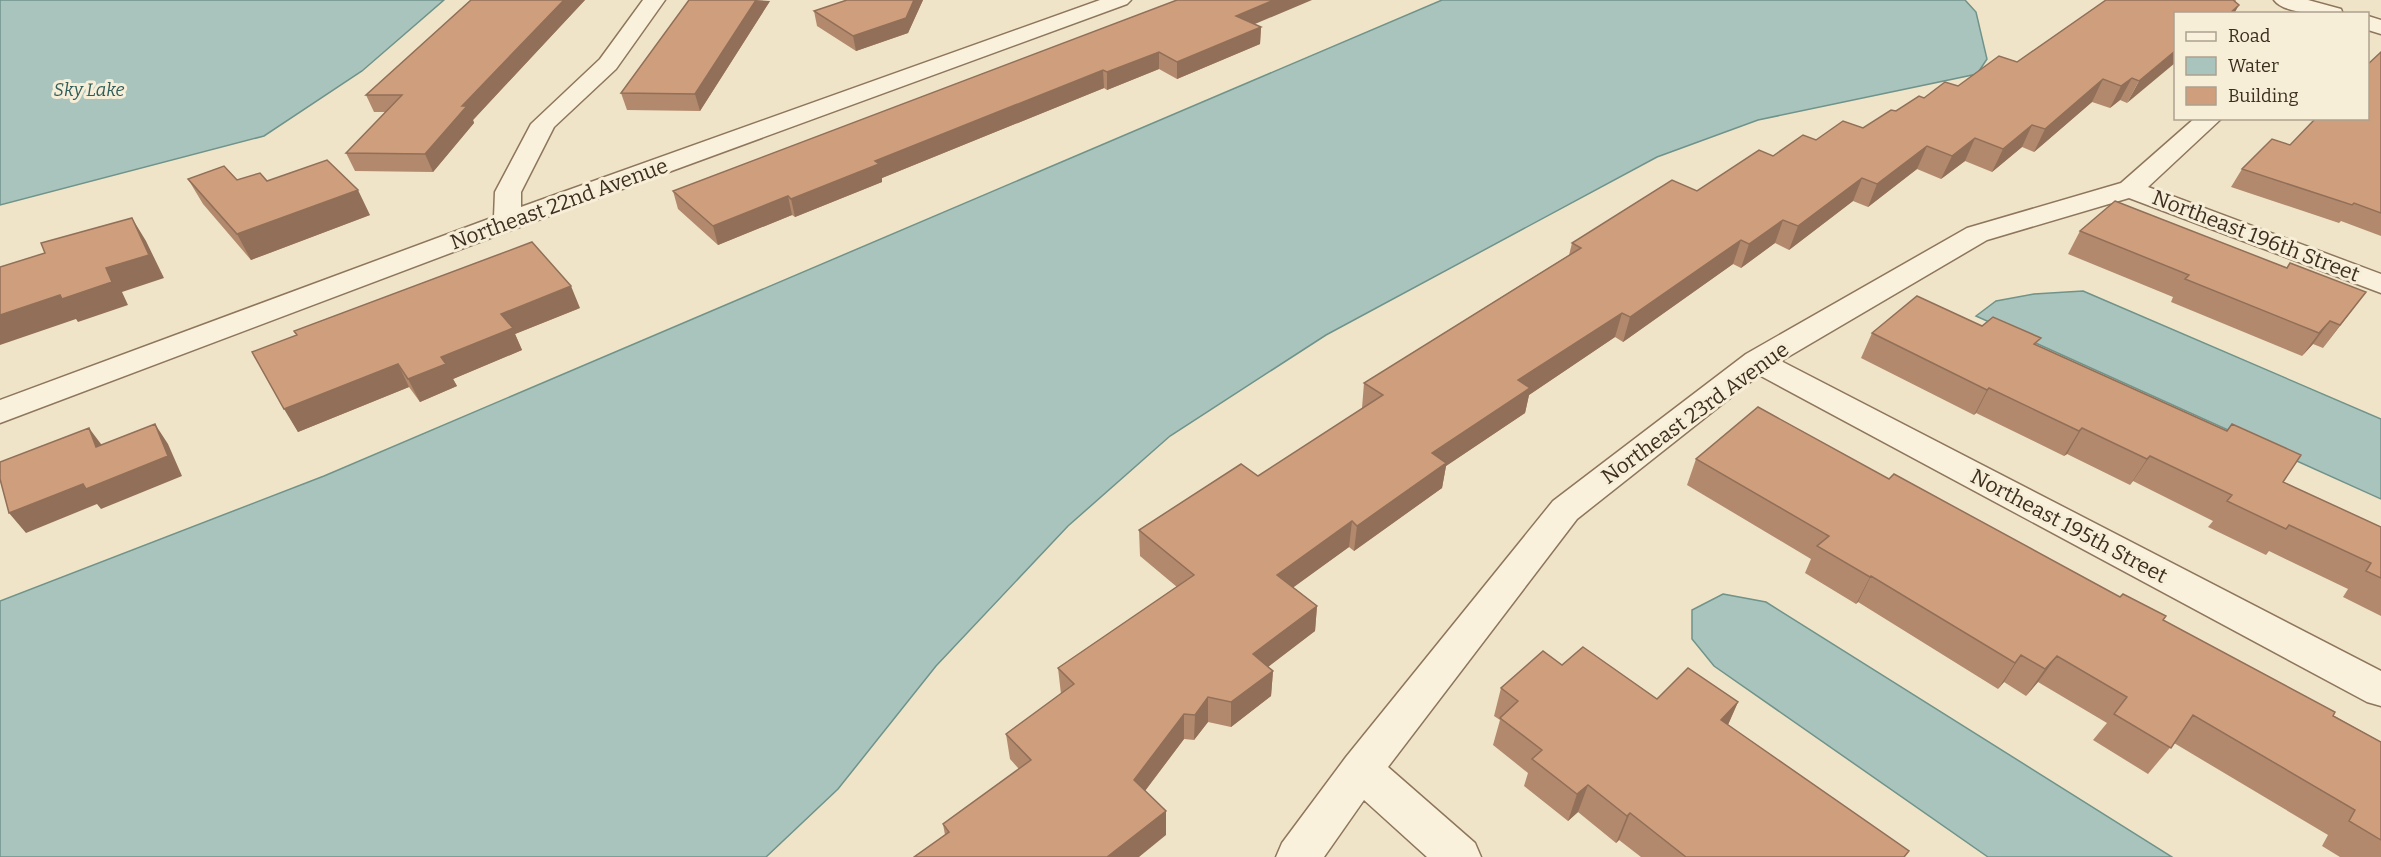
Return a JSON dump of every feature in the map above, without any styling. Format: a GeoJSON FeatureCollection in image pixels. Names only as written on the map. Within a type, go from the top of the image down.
{"type":"FeatureCollection","features":[{"type":"Feature","properties":{"kind":"street"},"geometry":{"type":"LineString","coordinates":[[507,222],[508,192],[543,124],[608,64],[654,0]]}},
{"type":"Feature","properties":{"kind":"street"},"geometry":{"type":"LineString","coordinates":[[1053,0],[1078,15]]}},
{"type":"Feature","properties":{"kind":"street","name":"Northeast 22nd Avenue"},"geometry":{"type":"LineString","coordinates":[[0,412],[507,222],[1120,0]]}},
{"type":"Feature","properties":{"kind":"street"},"geometry":{"type":"LineString","coordinates":[[2285,0],[2334,10]]}},
{"type":"Feature","properties":{"kind":"street","name":"Northeast 23rd Avenue"},"geometry":{"type":"LineString","coordinates":[[1298,857],[1361,770],[1565,510],[1757,361],[1977,234],[2130,189],[2208,120]]}},
{"type":"Feature","properties":{"kind":"street","name":"Northeast 196th Street"},"geometry":{"type":"LineString","coordinates":[[2130,189],[2381,284]]}},
{"type":"Feature","properties":{"kind":"street","name":"Northeast 195th Street"},"geometry":{"type":"LineString","coordinates":[[1757,361],[2381,690]]}},
{"type":"Feature","properties":{"kind":"street"},"geometry":{"type":"LineString","coordinates":[[1361,770],[1459,857]]}},
{"type":"Feature","properties":{"kind":"water","name":"Sky Lake"},"geometry":{"type":"Polygon","coordinates":[[[0,0],[444,0],[362,71],[264,136],[0,205],[0,0]]]}},
{"type":"Feature","properties":{"kind":"water"},"geometry":{"type":"Polygon","coordinates":[[[1442,0],[1965,0],[1976,12],[1987,59],[1977,74],[1758,120],[1657,157],[1326,335],[1170,436],[1068,526],[936,666],[838,789],[766,857],[0,857],[0,601],[324,476],[1442,0]]]}},
{"type":"Feature","properties":{"kind":"water"},"geometry":{"type":"Polygon","coordinates":[[[2083,291],[2381,419],[2381,499],[1976,316],[1996,301],[2034,294],[2083,291]]]}},
{"type":"Feature","properties":{"kind":"water"},"geometry":{"type":"Polygon","coordinates":[[[1723,594],[1766,602],[2172,857],[1988,857],[1714,666],[1692,639],[1692,610],[1723,594]]]}},
{"type":"Feature","properties":{"kind":"building"},"geometry":{"type":"Polygon","coordinates":[[[471,0],[564,0],[462,106],[467,106],[425,154],[346,153],[402,95],[366,95],[471,0]]]}},
{"type":"Feature","properties":{"kind":"building"},"geometry":{"type":"Polygon","coordinates":[[[689,0],[756,0],[695,94],[621,93],[689,0]]]}},
{"type":"Feature","properties":{"kind":"building"},"geometry":{"type":"Polygon","coordinates":[[[847,0],[914,0],[906,18],[853,36],[814,11],[847,0]]]}},
{"type":"Feature","properties":{"kind":"building"},"geometry":{"type":"Polygon","coordinates":[[[1177,0],[1274,0],[1236,16],[1261,27],[1177,62],[1159,52],[1107,72],[1103,70],[875,161],[879,164],[791,199],[788,196],[713,226],[673,191],[1177,0]]]}},
{"type":"Feature","properties":{"kind":"building"},"geometry":{"type":"Polygon","coordinates":[[[2106,0],[2233,0],[2239,5],[2231,12],[2174,12],[2174,52],[2139,81],[2132,78],[2121,86],[2103,79],[2045,129],[2032,125],[2003,149],[1975,138],[1952,156],[1927,146],[1877,184],[1862,178],[1798,226],[1783,220],[1749,244],[1741,240],[1630,317],[1622,313],[1518,380],[1530,388],[1432,453],[1446,463],[1357,526],[1352,521],[1277,575],[1317,606],[1253,654],[1273,671],[1231,702],[1208,697],[1195,715],[1184,714],[1134,780],[1166,811],[1107,857],[914,857],[949,832],[943,824],[1031,760],[1006,734],[1074,684],[1058,668],[1194,575],[1139,530],[1241,464],[1258,476],[1383,395],[1364,383],[1581,248],[1572,243],[1672,180],[1697,191],[1759,150],[1773,156],[1803,135],[1816,140],[1843,121],[1863,128],[1919,96],[1924,98],[1945,82],[1958,86],[1999,56],[2017,62],[2106,0]]]}},
{"type":"Feature","properties":{"kind":"building"},"geometry":{"type":"Polygon","coordinates":[[[2381,52],[2381,213],[2242,169],[2272,139],[2290,145],[2314,120],[2369,120],[2369,63],[2381,52]]]}},
{"type":"Feature","properties":{"kind":"building"},"geometry":{"type":"Polygon","coordinates":[[[327,160],[358,190],[237,234],[188,179],[224,166],[237,180],[260,173],[267,181],[327,160]]]}},
{"type":"Feature","properties":{"kind":"building"},"geometry":{"type":"Polygon","coordinates":[[[2115,201],[2287,268],[2290,263],[2366,292],[2340,325],[2330,321],[2319,333],[2185,279],[2189,275],[2080,231],[2115,201]]]}},
{"type":"Feature","properties":{"kind":"building"},"geometry":{"type":"Polygon","coordinates":[[[132,218],[149,255],[106,268],[112,282],[62,299],[60,295],[0,315],[0,267],[45,253],[41,243],[132,218]]]}},
{"type":"Feature","properties":{"kind":"building"},"geometry":{"type":"Polygon","coordinates":[[[532,242],[571,286],[501,314],[513,328],[441,357],[446,364],[408,379],[398,364],[284,409],[252,352],[297,335],[294,331],[532,242]]]}},
{"type":"Feature","properties":{"kind":"building"},"geometry":{"type":"Polygon","coordinates":[[[1917,296],[1982,326],[1993,317],[2041,338],[2034,344],[2227,431],[2232,424],[2301,455],[2283,482],[2381,527],[2381,578],[2366,571],[2371,563],[2289,525],[2286,529],[2227,501],[2232,495],[2150,456],[2147,459],[2082,428],[2079,431],[1989,388],[1987,390],[1872,333],[1917,296]]]}},
{"type":"Feature","properties":{"kind":"building"},"geometry":{"type":"Polygon","coordinates":[[[1758,407],[1889,479],[1894,474],[2120,597],[2123,594],[2166,616],[2163,620],[2335,712],[2333,716],[2381,742],[2381,840],[2349,821],[2355,810],[2193,715],[2171,748],[2114,714],[2127,697],[2057,656],[2045,669],[2021,655],[2015,663],[1817,546],[1829,536],[1696,459],[1758,407]]]}},
{"type":"Feature","properties":{"kind":"building"},"geometry":{"type":"Polygon","coordinates":[[[155,424],[168,456],[86,489],[83,484],[9,513],[0,479],[0,462],[89,428],[96,447],[155,424]]]}},
{"type":"Feature","properties":{"kind":"building"},"geometry":{"type":"Polygon","coordinates":[[[1583,647],[1657,699],[1688,668],[1738,702],[1721,720],[1909,851],[1904,857],[1686,857],[1630,813],[1627,816],[1588,785],[1577,794],[1532,759],[1542,750],[1500,718],[1518,701],[1501,688],[1543,651],[1562,665],[1583,647]]]}}]}
